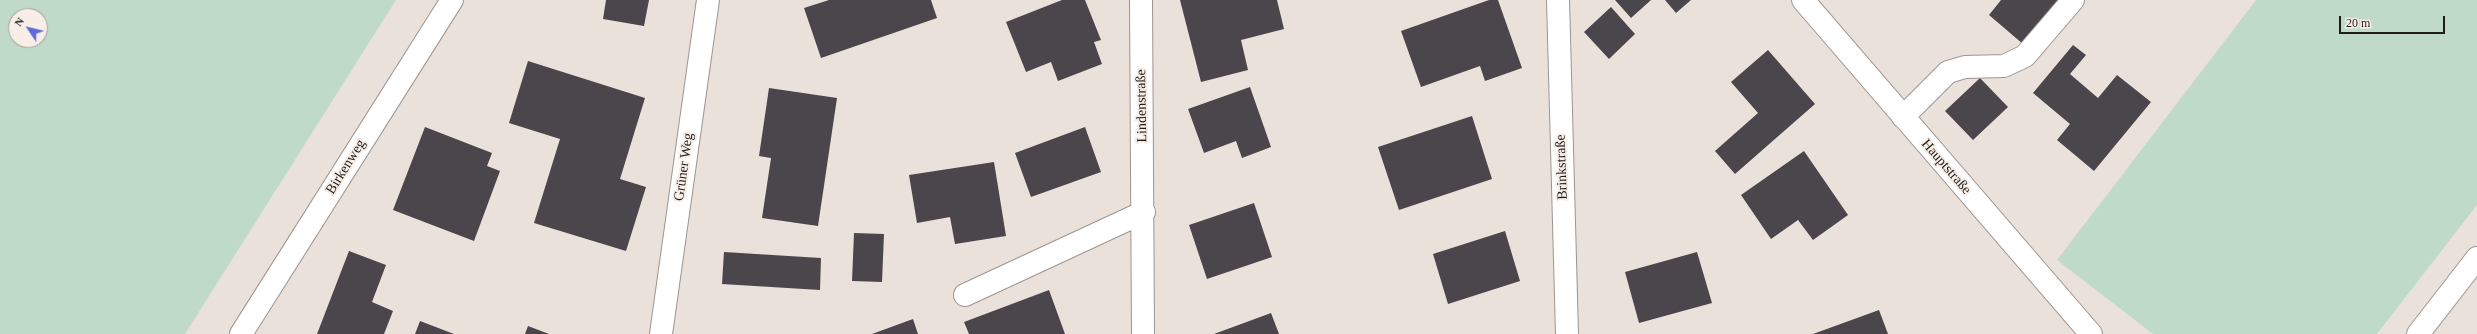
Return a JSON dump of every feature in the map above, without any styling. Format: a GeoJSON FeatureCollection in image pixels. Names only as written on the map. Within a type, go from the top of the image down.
{"type":"FeatureCollection","features":[{"type":"Feature","properties":{"kind":"street","name":"Birkenweg"},"geometry":{"type":"LineString","coordinates":[[241,334],[452,0]]}},
{"type":"Feature","properties":{"kind":"street","name":"Grüner Weg"},"geometry":{"type":"LineString","coordinates":[[661,334],[708,0]]}},
{"type":"Feature","properties":{"kind":"street","name":"Lindenstraße"},"geometry":{"type":"LineString","coordinates":[[1141,0],[1144,212],[1143,334]]}},
{"type":"Feature","properties":{"kind":"street","name":"Brinkstraße"},"geometry":{"type":"LineString","coordinates":[[1558,0],[1567,334]]}},
{"type":"Feature","properties":{"kind":"street","name":"Hauptstraße"},"geometry":{"type":"LineString","coordinates":[[1803,0],[2091,334]]}},
{"type":"Feature","properties":{"kind":"street"},"geometry":{"type":"LineString","coordinates":[[1903,116],[1948,72],[1965,67],[2004,66],[2025,56],[2073,0]]}},
{"type":"Feature","properties":{"kind":"street"},"geometry":{"type":"LineString","coordinates":[[965,295],[1144,212]]}},
{"type":"Feature","properties":{"kind":"street"},"geometry":{"type":"LineString","coordinates":[[2418,334],[2477,258]]}},
{"type":"Feature","properties":{"kind":"green space"},"geometry":{"type":"Polygon","coordinates":[[[0,0],[396,0],[185,334],[0,334],[0,0]]]}},
{"type":"Feature","properties":{"kind":"green space"},"geometry":{"type":"Polygon","coordinates":[[[2256,0],[2477,0],[2477,205],[2377,334],[2153,334],[2057,260],[2256,0]]]}},
{"type":"Feature","properties":{"kind":"building"},"geometry":{"type":"Polygon","coordinates":[[[606,0],[649,0],[644,26],[603,19],[606,0]]]}},
{"type":"Feature","properties":{"kind":"building"},"geometry":{"type":"Polygon","coordinates":[[[829,0],[931,0],[937,18],[821,58],[804,8],[829,0]]]}},
{"type":"Feature","properties":{"kind":"building"},"geometry":{"type":"Polygon","coordinates":[[[1062,0],[1085,0],[1101,40],[1094,42],[1102,64],[1058,81],[1051,62],[1026,72],[1006,22],[1062,0]]]}},
{"type":"Feature","properties":{"kind":"building"},"geometry":{"type":"Polygon","coordinates":[[[1180,0],[1277,0],[1284,29],[1241,40],[1248,70],[1201,82],[1180,0]]]}},
{"type":"Feature","properties":{"kind":"building"},"geometry":{"type":"Polygon","coordinates":[[[1489,0],[1498,0],[1522,68],[1485,81],[1480,66],[1421,87],[1401,31],[1489,0]]]}},
{"type":"Feature","properties":{"kind":"building"},"geometry":{"type":"Polygon","coordinates":[[[1615,0],[1651,0],[1631,18],[1615,0]]]}},
{"type":"Feature","properties":{"kind":"building"},"geometry":{"type":"Polygon","coordinates":[[[1665,0],[1691,0],[1676,13],[1665,0]]]}},
{"type":"Feature","properties":{"kind":"building"},"geometry":{"type":"Polygon","coordinates":[[[2001,0],[2058,0],[2023,44],[1989,15],[2001,0]]]}},
{"type":"Feature","properties":{"kind":"building"},"geometry":{"type":"Polygon","coordinates":[[[1611,7],[1635,34],[1609,59],[1584,32],[1611,7]]]}},
{"type":"Feature","properties":{"kind":"building"},"geometry":{"type":"Polygon","coordinates":[[[2073,45],[2086,55],[2070,74],[2098,98],[2117,75],[2151,102],[2094,171],[2057,140],[2070,124],[2033,93],[2073,45]]]}},
{"type":"Feature","properties":{"kind":"building"},"geometry":{"type":"Polygon","coordinates":[[[1768,50],[1815,104],[1735,174],[1715,151],[1758,113],[1731,82],[1768,50]]]}},
{"type":"Feature","properties":{"kind":"building"},"geometry":{"type":"Polygon","coordinates":[[[528,61],[645,98],[620,179],[646,187],[626,251],[534,223],[560,139],[509,123],[528,61]]]}},
{"type":"Feature","properties":{"kind":"building"},"geometry":{"type":"Polygon","coordinates":[[[1980,78],[2008,107],[1973,140],[1945,111],[1980,78]]]}},
{"type":"Feature","properties":{"kind":"building"},"geometry":{"type":"Polygon","coordinates":[[[1250,87],[1271,147],[1242,158],[1236,141],[1204,153],[1188,109],[1250,87]]]}},
{"type":"Feature","properties":{"kind":"building"},"geometry":{"type":"Polygon","coordinates":[[[769,88],[837,98],[818,226],[762,218],[771,158],[759,156],[769,88]]]}},
{"type":"Feature","properties":{"kind":"building"},"geometry":{"type":"Polygon","coordinates":[[[1472,116],[1492,179],[1399,210],[1378,147],[1472,116]]]}},
{"type":"Feature","properties":{"kind":"building"},"geometry":{"type":"Polygon","coordinates":[[[425,127],[492,153],[487,166],[500,171],[474,241],[393,210],[425,127]]]}},
{"type":"Feature","properties":{"kind":"building"},"geometry":{"type":"Polygon","coordinates":[[[1085,127],[1101,172],[1031,197],[1015,153],[1085,127]]]}},
{"type":"Feature","properties":{"kind":"building"},"geometry":{"type":"Polygon","coordinates":[[[1804,151],[1848,215],[1813,240],[1798,220],[1771,239],[1741,195],[1804,151]]]}},
{"type":"Feature","properties":{"kind":"building"},"geometry":{"type":"Polygon","coordinates":[[[994,162],[1006,236],[955,244],[950,217],[917,223],[909,175],[994,162]]]}},
{"type":"Feature","properties":{"kind":"building"},"geometry":{"type":"Polygon","coordinates":[[[1254,203],[1272,257],[1207,279],[1189,225],[1254,203]]]}},
{"type":"Feature","properties":{"kind":"building"},"geometry":{"type":"Polygon","coordinates":[[[1505,231],[1520,281],[1448,304],[1433,254],[1505,231]]]}},
{"type":"Feature","properties":{"kind":"building"},"geometry":{"type":"Polygon","coordinates":[[[854,233],[884,234],[882,282],[852,281],[854,233]]]}},
{"type":"Feature","properties":{"kind":"building"},"geometry":{"type":"Polygon","coordinates":[[[349,251],[386,265],[372,302],[393,311],[384,334],[317,334],[349,251]]]}},
{"type":"Feature","properties":{"kind":"building"},"geometry":{"type":"Polygon","coordinates":[[[724,252],[821,258],[820,290],[722,284],[724,252]]]}},
{"type":"Feature","properties":{"kind":"building"},"geometry":{"type":"Polygon","coordinates":[[[1697,252],[1712,303],[1639,323],[1625,272],[1697,252]]]}},
{"type":"Feature","properties":{"kind":"building"},"geometry":{"type":"Polygon","coordinates":[[[1049,290],[1065,334],[969,334],[964,322],[1049,290]]]}},
{"type":"Feature","properties":{"kind":"building"},"geometry":{"type":"Polygon","coordinates":[[[1879,310],[1888,334],[1813,334],[1879,310]]]}},
{"type":"Feature","properties":{"kind":"building"},"geometry":{"type":"Polygon","coordinates":[[[1271,313],[1279,334],[1214,334],[1271,313]]]}},
{"type":"Feature","properties":{"kind":"building"},"geometry":{"type":"Polygon","coordinates":[[[913,319],[918,334],[872,334],[913,319]]]}},
{"type":"Feature","properties":{"kind":"building"},"geometry":{"type":"Polygon","coordinates":[[[420,321],[454,334],[415,334],[420,321]]]}},
{"type":"Feature","properties":{"kind":"building"},"geometry":{"type":"Polygon","coordinates":[[[528,326],[549,334],[525,334],[528,326]]]}}]}
